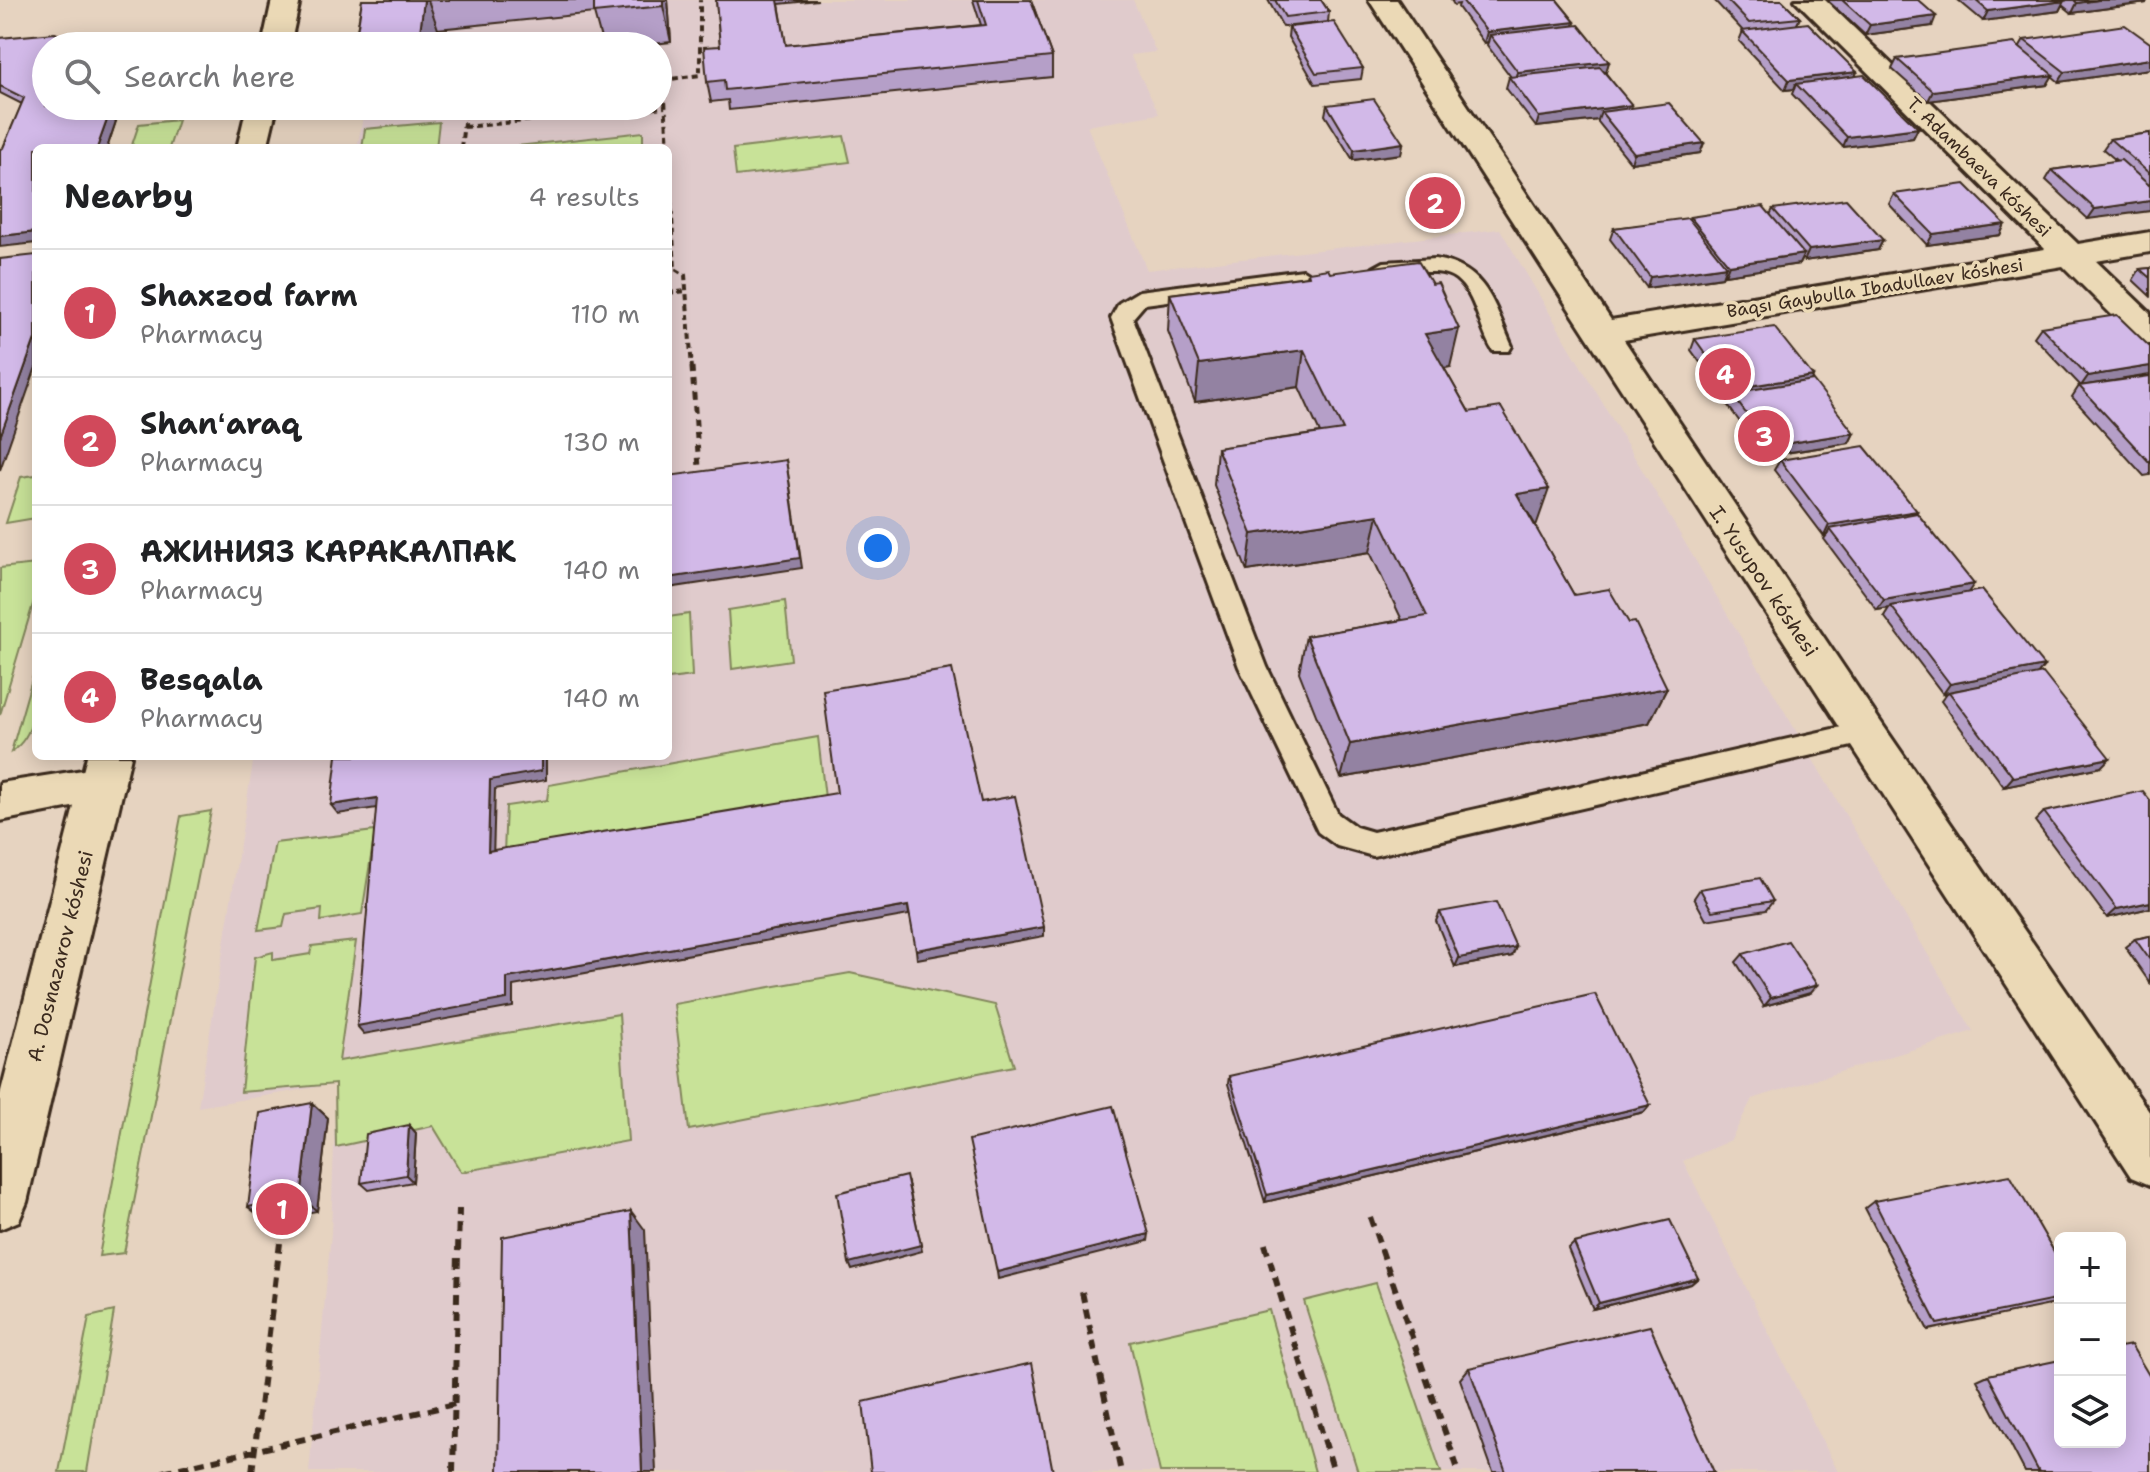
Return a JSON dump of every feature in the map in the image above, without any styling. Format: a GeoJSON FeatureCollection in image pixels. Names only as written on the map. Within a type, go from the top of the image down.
{"type":"FeatureCollection","features":[{"type":"Feature","properties":{"kind":"street"},"geometry":{"type":"LineString","coordinates":[[279,32],[286,0]]}},
{"type":"Feature","properties":{"kind":"street","name":"I. Yusupov kóshesi"},"geometry":{"type":"LineString","coordinates":[[1383,0],[1599,333],[2150,1159]]}},
{"type":"Feature","properties":{"kind":"street","name":"T. Adambaeva kóshesi"},"geometry":{"type":"LineString","coordinates":[[1809,0],[2150,333]]}},
{"type":"Feature","properties":{"kind":"street"},"geometry":{"type":"LineString","coordinates":[[253,144],[259,120]]}},
{"type":"Feature","properties":{"kind":"street","name":"Baqsı Gaybulla Ibadullaev kóshesi"},"geometry":{"type":"LineString","coordinates":[[1599,333],[2150,242]]}},
{"type":"Feature","properties":{"kind":"street"},"geometry":{"type":"LineString","coordinates":[[0,802],[105,771]]}},
{"type":"Feature","properties":{"kind":"street","name":"A. Dosnazarov kóshesi"},"geometry":{"type":"LineString","coordinates":[[0,1202],[105,771]]}},
{"type":"Feature","properties":{"kind":"lane"},"geometry":{"type":"LineString","coordinates":[[1367,270],[1430,263],[1454,268],[1471,277],[1501,346]]}},
{"type":"Feature","properties":{"kind":"lane"},"geometry":{"type":"LineString","coordinates":[[1320,275],[1139,298],[1127,308],[1122,318],[1253,667],[1328,823],[1347,837],[1373,844],[1864,733]]}},
{"type":"Feature","properties":{"kind":"path"},"geometry":{"type":"LineString","coordinates":[[672,79],[700,75],[700,0]]}},
{"type":"Feature","properties":{"kind":"path"},"geometry":{"type":"LineString","coordinates":[[462,144],[465,120]]}},
{"type":"Feature","properties":{"kind":"path"},"geometry":{"type":"LineString","coordinates":[[464,127],[534,120]]}},
{"type":"Feature","properties":{"kind":"path"},"geometry":{"type":"LineString","coordinates":[[666,120],[668,144]]}},
{"type":"Feature","properties":{"kind":"path"},"geometry":{"type":"LineString","coordinates":[[672,226],[675,269],[685,275],[699,468]]}},
{"type":"Feature","properties":{"kind":"path"},"geometry":{"type":"LineString","coordinates":[[672,293],[686,291]]}},
{"type":"Feature","properties":{"kind":"path"},"geometry":{"type":"LineString","coordinates":[[453,1472],[459,1209]]}},
{"type":"Feature","properties":{"kind":"path"},"geometry":{"type":"LineString","coordinates":[[1370,1217],[1459,1472]]}},
{"type":"Feature","properties":{"kind":"path"},"geometry":{"type":"LineString","coordinates":[[252,1472],[280,1243]]}},
{"type":"Feature","properties":{"kind":"path"},"geometry":{"type":"LineString","coordinates":[[1265,1244],[1334,1472]]}},
{"type":"Feature","properties":{"kind":"path"},"geometry":{"type":"LineString","coordinates":[[1082,1292],[1121,1472]]}},
{"type":"Feature","properties":{"kind":"path"},"geometry":{"type":"LineString","coordinates":[[163,1472],[455,1404]]}},
{"type":"Feature","properties":{"kind":"shaded area"},"geometry":{"type":"Polygon","coordinates":[[[382,0],[1133,0],[1156,52],[1130,55],[1159,114],[1087,126],[1147,270],[1500,229],[1973,1031],[1752,1099],[1731,1140],[1683,1161],[1838,1472],[309,1472],[331,1233],[336,1084],[198,1107],[253,760],[672,760],[672,144],[358,144],[362,120],[672,120],[672,32],[377,32],[382,0]]]}},
{"type":"Feature","properties":{"kind":"green space"},"geometry":{"type":"Polygon","coordinates":[[[178,120],[170,144],[132,144],[139,124],[178,120]]]}},
{"type":"Feature","properties":{"kind":"green space"},"geometry":{"type":"Polygon","coordinates":[[[439,122],[436,144],[363,144],[365,129],[439,122]]]}},
{"type":"Feature","properties":{"kind":"green space"},"geometry":{"type":"Polygon","coordinates":[[[643,132],[643,144],[534,144],[643,132]]]}},
{"type":"Feature","properties":{"kind":"green space"},"geometry":{"type":"Polygon","coordinates":[[[844,136],[850,162],[736,176],[733,149],[844,136]]]}},
{"type":"Feature","properties":{"kind":"green space"},"geometry":{"type":"Polygon","coordinates":[[[32,476],[32,519],[6,523],[21,477],[32,476]]]}},
{"type":"Feature","properties":{"kind":"green space"},"geometry":{"type":"Polygon","coordinates":[[[32,564],[32,607],[0,715],[0,568],[32,564]]]}},
{"type":"Feature","properties":{"kind":"green space"},"geometry":{"type":"Polygon","coordinates":[[[785,601],[791,660],[732,669],[728,610],[785,601]]]}},
{"type":"Feature","properties":{"kind":"green space"},"geometry":{"type":"Polygon","coordinates":[[[689,614],[692,676],[672,678],[672,616],[689,614]]]}},
{"type":"Feature","properties":{"kind":"green space"},"geometry":{"type":"Polygon","coordinates":[[[32,679],[31,725],[27,735],[11,752],[32,679]]]}},
{"type":"Feature","properties":{"kind":"green space"},"geometry":{"type":"Polygon","coordinates":[[[818,737],[825,798],[504,853],[506,806],[547,800],[549,785],[818,737]]]}},
{"type":"Feature","properties":{"kind":"green space"},"geometry":{"type":"Polygon","coordinates":[[[211,811],[124,1253],[99,1256],[181,816],[211,811]]]}},
{"type":"Feature","properties":{"kind":"green space"},"geometry":{"type":"Polygon","coordinates":[[[375,831],[362,914],[321,921],[322,909],[286,914],[283,927],[258,930],[275,843],[375,831]]]}},
{"type":"Feature","properties":{"kind":"green space"},"geometry":{"type":"Polygon","coordinates":[[[356,941],[339,1061],[619,1014],[628,1141],[461,1172],[433,1126],[336,1147],[335,1084],[241,1092],[255,957],[273,952],[273,960],[310,954],[312,946],[356,941]]]}},
{"type":"Feature","properties":{"kind":"green space"},"geometry":{"type":"Polygon","coordinates":[[[850,973],[995,1005],[1014,1066],[689,1130],[674,1004],[850,973]]]}},
{"type":"Feature","properties":{"kind":"green space"},"geometry":{"type":"Polygon","coordinates":[[[1376,1283],[1441,1472],[1358,1472],[1304,1301],[1376,1283]]]}},
{"type":"Feature","properties":{"kind":"green space"},"geometry":{"type":"Polygon","coordinates":[[[1269,1310],[1315,1472],[1160,1472],[1130,1342],[1269,1310]]]}},
{"type":"Feature","properties":{"kind":"green space"},"geometry":{"type":"Polygon","coordinates":[[[114,1311],[87,1472],[59,1472],[89,1317],[114,1311]]]}},
{"type":"Feature","properties":{"kind":"building"},"geometry":{"type":"Polygon","coordinates":[[[362,0],[424,0],[420,32],[357,32],[362,0]]]}},
{"type":"Feature","properties":{"kind":"building"},"geometry":{"type":"Polygon","coordinates":[[[594,0],[663,0],[663,6],[594,13],[594,0]]]}},
{"type":"Feature","properties":{"kind":"building"},"geometry":{"type":"Polygon","coordinates":[[[716,0],[778,0],[786,45],[986,25],[978,0],[1031,0],[1052,57],[725,90],[724,80],[707,82],[704,47],[720,46],[716,0]]]}},
{"type":"Feature","properties":{"kind":"building"},"geometry":{"type":"Polygon","coordinates":[[[1275,0],[1321,0],[1329,12],[1285,17],[1275,0]]]}},
{"type":"Feature","properties":{"kind":"building"},"geometry":{"type":"Polygon","coordinates":[[[1462,0],[1557,0],[1575,22],[1487,32],[1462,0]]]}},
{"type":"Feature","properties":{"kind":"building"},"geometry":{"type":"Polygon","coordinates":[[[1727,0],[1782,0],[1800,18],[1749,23],[1727,0]]]}},
{"type":"Feature","properties":{"kind":"building"},"geometry":{"type":"Polygon","coordinates":[[[1842,0],[1918,0],[1936,16],[1870,25],[1842,0]]]}},
{"type":"Feature","properties":{"kind":"building"},"geometry":{"type":"Polygon","coordinates":[[[1975,0],[2062,0],[2064,1],[1988,11],[1975,0]]]}},
{"type":"Feature","properties":{"kind":"building"},"geometry":{"type":"Polygon","coordinates":[[[1334,22],[1363,68],[1316,73],[1289,27],[1334,22]]]}},
{"type":"Feature","properties":{"kind":"building"},"geometry":{"type":"Polygon","coordinates":[[[1808,23],[1857,72],[1789,80],[1742,31],[1808,23]]]}},
{"type":"Feature","properties":{"kind":"building"},"geometry":{"type":"Polygon","coordinates":[[[1579,25],[1609,62],[1518,72],[1490,35],[1579,25]]]}},
{"type":"Feature","properties":{"kind":"building"},"geometry":{"type":"Polygon","coordinates":[[[2125,25],[2150,43],[2150,59],[2065,72],[2024,40],[2125,25]]]}},
{"type":"Feature","properties":{"kind":"building"},"geometry":{"type":"Polygon","coordinates":[[[32,35],[32,120],[107,120],[98,144],[32,144],[32,232],[0,236],[0,149],[24,98],[0,86],[0,38],[32,35]]]}},
{"type":"Feature","properties":{"kind":"building"},"geometry":{"type":"Polygon","coordinates":[[[2014,43],[2053,75],[1933,91],[1897,59],[2014,43]]]}},
{"type":"Feature","properties":{"kind":"building"},"geometry":{"type":"Polygon","coordinates":[[[1600,67],[1632,105],[1539,117],[1509,77],[1600,67]]]}},
{"type":"Feature","properties":{"kind":"building"},"geometry":{"type":"Polygon","coordinates":[[[1864,75],[1918,128],[1847,137],[1796,84],[1864,75]]]}},
{"type":"Feature","properties":{"kind":"building"},"geometry":{"type":"Polygon","coordinates":[[[1374,99],[1403,143],[1354,150],[1327,105],[1374,99]]]}},
{"type":"Feature","properties":{"kind":"building"},"geometry":{"type":"Polygon","coordinates":[[[1669,103],[1704,143],[1634,153],[1601,112],[1669,103]]]}},
{"type":"Feature","properties":{"kind":"building"},"geometry":{"type":"Polygon","coordinates":[[[2150,133],[2150,174],[2110,139],[2150,133]]]}},
{"type":"Feature","properties":{"kind":"building"},"geometry":{"type":"Polygon","coordinates":[[[2121,160],[2150,186],[2150,201],[2095,209],[2052,170],[2121,160]]]}},
{"type":"Feature","properties":{"kind":"building"},"geometry":{"type":"Polygon","coordinates":[[[1965,184],[2005,224],[1933,234],[1894,194],[1965,184]]]}},
{"type":"Feature","properties":{"kind":"building"},"geometry":{"type":"Polygon","coordinates":[[[1846,199],[1883,240],[1809,250],[1773,209],[1846,199]]]}},
{"type":"Feature","properties":{"kind":"building"},"geometry":{"type":"Polygon","coordinates":[[[1763,206],[1804,254],[1729,265],[1690,217],[1763,206]]]}},
{"type":"Feature","properties":{"kind":"building"},"geometry":{"type":"Polygon","coordinates":[[[1688,218],[1726,266],[1650,277],[1614,228],[1688,218]]]}},
{"type":"Feature","properties":{"kind":"building"},"geometry":{"type":"Polygon","coordinates":[[[32,255],[32,347],[0,437],[0,259],[32,255]]]}},
{"type":"Feature","properties":{"kind":"building"},"geometry":{"type":"Polygon","coordinates":[[[1418,261],[1432,284],[1438,283],[1459,329],[1425,334],[1469,412],[1501,407],[1549,489],[1517,494],[1574,595],[1609,589],[1629,623],[1635,622],[1667,688],[1350,744],[1306,636],[1427,616],[1378,515],[1252,534],[1217,448],[1343,430],[1304,350],[1199,364],[1170,294],[1309,276],[1308,272],[1328,269],[1330,273],[1418,261]]]}},
{"type":"Feature","properties":{"kind":"building"},"geometry":{"type":"Polygon","coordinates":[[[2150,268],[2150,278],[2140,269],[2150,268]]]}},
{"type":"Feature","properties":{"kind":"building"},"geometry":{"type":"Polygon","coordinates":[[[2117,315],[2150,347],[2150,366],[2088,376],[2041,327],[2117,315]]]}},
{"type":"Feature","properties":{"kind":"building"},"geometry":{"type":"Polygon","coordinates":[[[1774,327],[1813,376],[1731,389],[1695,339],[1774,327]]]}},
{"type":"Feature","properties":{"kind":"building"},"geometry":{"type":"Polygon","coordinates":[[[2150,376],[2150,463],[2079,386],[2150,376]]]}},
{"type":"Feature","properties":{"kind":"building"},"geometry":{"type":"Polygon","coordinates":[[[1813,380],[1854,433],[1770,446],[1731,393],[1813,380]]]}},
{"type":"Feature","properties":{"kind":"building"},"geometry":{"type":"Polygon","coordinates":[[[1864,446],[1917,511],[1829,525],[1780,460],[1864,446]]]}},
{"type":"Feature","properties":{"kind":"building"},"geometry":{"type":"Polygon","coordinates":[[[786,460],[800,558],[672,577],[672,475],[786,460]]]}},
{"type":"Feature","properties":{"kind":"building"},"geometry":{"type":"Polygon","coordinates":[[[1917,513],[1974,584],[1884,600],[1830,529],[1917,513]]]}},
{"type":"Feature","properties":{"kind":"building"},"geometry":{"type":"Polygon","coordinates":[[[1982,590],[2044,666],[1950,684],[1891,606],[1982,590]]]}},
{"type":"Feature","properties":{"kind":"building"},"geometry":{"type":"Polygon","coordinates":[[[952,669],[981,802],[1015,796],[1044,927],[916,950],[908,906],[507,978],[507,999],[357,1026],[377,798],[331,805],[337,760],[541,760],[541,771],[490,780],[488,851],[837,793],[823,690],[952,669]]]}},
{"type":"Feature","properties":{"kind":"building"},"geometry":{"type":"Polygon","coordinates":[[[2043,673],[2110,758],[2013,777],[1949,692],[2043,673]]]}},
{"type":"Feature","properties":{"kind":"building"},"geometry":{"type":"Polygon","coordinates":[[[2143,791],[2150,800],[2150,902],[2117,909],[2044,812],[2143,791]]]}},
{"type":"Feature","properties":{"kind":"building"},"geometry":{"type":"Polygon","coordinates":[[[1760,878],[1773,901],[1712,911],[1700,889],[1760,878]]]}},
{"type":"Feature","properties":{"kind":"building"},"geometry":{"type":"Polygon","coordinates":[[[1496,902],[1516,947],[1459,958],[1440,912],[1496,902]]]}},
{"type":"Feature","properties":{"kind":"building"},"geometry":{"type":"Polygon","coordinates":[[[2150,936],[2150,960],[2135,939],[2150,936]]]}},
{"type":"Feature","properties":{"kind":"building"},"geometry":{"type":"Polygon","coordinates":[[[1788,941],[1817,985],[1771,998],[1743,954],[1788,941]]]}},
{"type":"Feature","properties":{"kind":"building"},"geometry":{"type":"Polygon","coordinates":[[[1595,994],[1650,1105],[1267,1195],[1229,1076],[1595,994]]]}},
{"type":"Feature","properties":{"kind":"building"},"geometry":{"type":"Polygon","coordinates":[[[312,1103],[301,1197],[248,1207],[260,1113],[312,1103]]]}},
{"type":"Feature","properties":{"kind":"building"},"geometry":{"type":"Polygon","coordinates":[[[1113,1106],[1149,1234],[997,1272],[969,1140],[1113,1106]]]}},
{"type":"Feature","properties":{"kind":"building"},"geometry":{"type":"Polygon","coordinates":[[[409,1125],[406,1175],[361,1183],[366,1134],[409,1125]]]}},
{"type":"Feature","properties":{"kind":"building"},"geometry":{"type":"Polygon","coordinates":[[[2010,1175],[2054,1252],[2054,1300],[1937,1324],[1874,1201],[2010,1175]]]}},
{"type":"Feature","properties":{"kind":"building"},"geometry":{"type":"Polygon","coordinates":[[[906,1176],[921,1245],[849,1263],[837,1193],[906,1176]]]}},
{"type":"Feature","properties":{"kind":"building"},"geometry":{"type":"Polygon","coordinates":[[[631,1211],[642,1472],[498,1472],[502,1237],[631,1211]]]}},
{"type":"Feature","properties":{"kind":"building"},"geometry":{"type":"Polygon","coordinates":[[[1670,1220],[1698,1278],[1599,1303],[1574,1243],[1670,1220]]]}},
{"type":"Feature","properties":{"kind":"building"},"geometry":{"type":"Polygon","coordinates":[[[1650,1326],[1714,1472],[1506,1472],[1469,1368],[1650,1326]]]}},
{"type":"Feature","properties":{"kind":"building"},"geometry":{"type":"Polygon","coordinates":[[[2131,1345],[2150,1377],[2150,1472],[2039,1472],[1988,1375],[2054,1361],[2054,1448],[2126,1448],[2126,1346],[2131,1345]]]}},
{"type":"Feature","properties":{"kind":"building"},"geometry":{"type":"Polygon","coordinates":[[[1032,1363],[1053,1472],[871,1472],[863,1402],[1032,1363]]]}},
{"type":"Feature","properties":{"kind":"place","name":"Shanʻaraq"},"geometry":{"type":"Point","coordinates":[1435,203]}},
{"type":"Feature","properties":{"kind":"place","name":"Besqala"},"geometry":{"type":"Point","coordinates":[1725,374]}},
{"type":"Feature","properties":{"kind":"place","name":"АЖИНИЯЗ КАРАКАЛПАК"},"geometry":{"type":"Point","coordinates":[1764,436]}},
{"type":"Feature","properties":{"kind":"place","name":"Shaxzod farm"},"geometry":{"type":"Point","coordinates":[282,1209]}}]}
